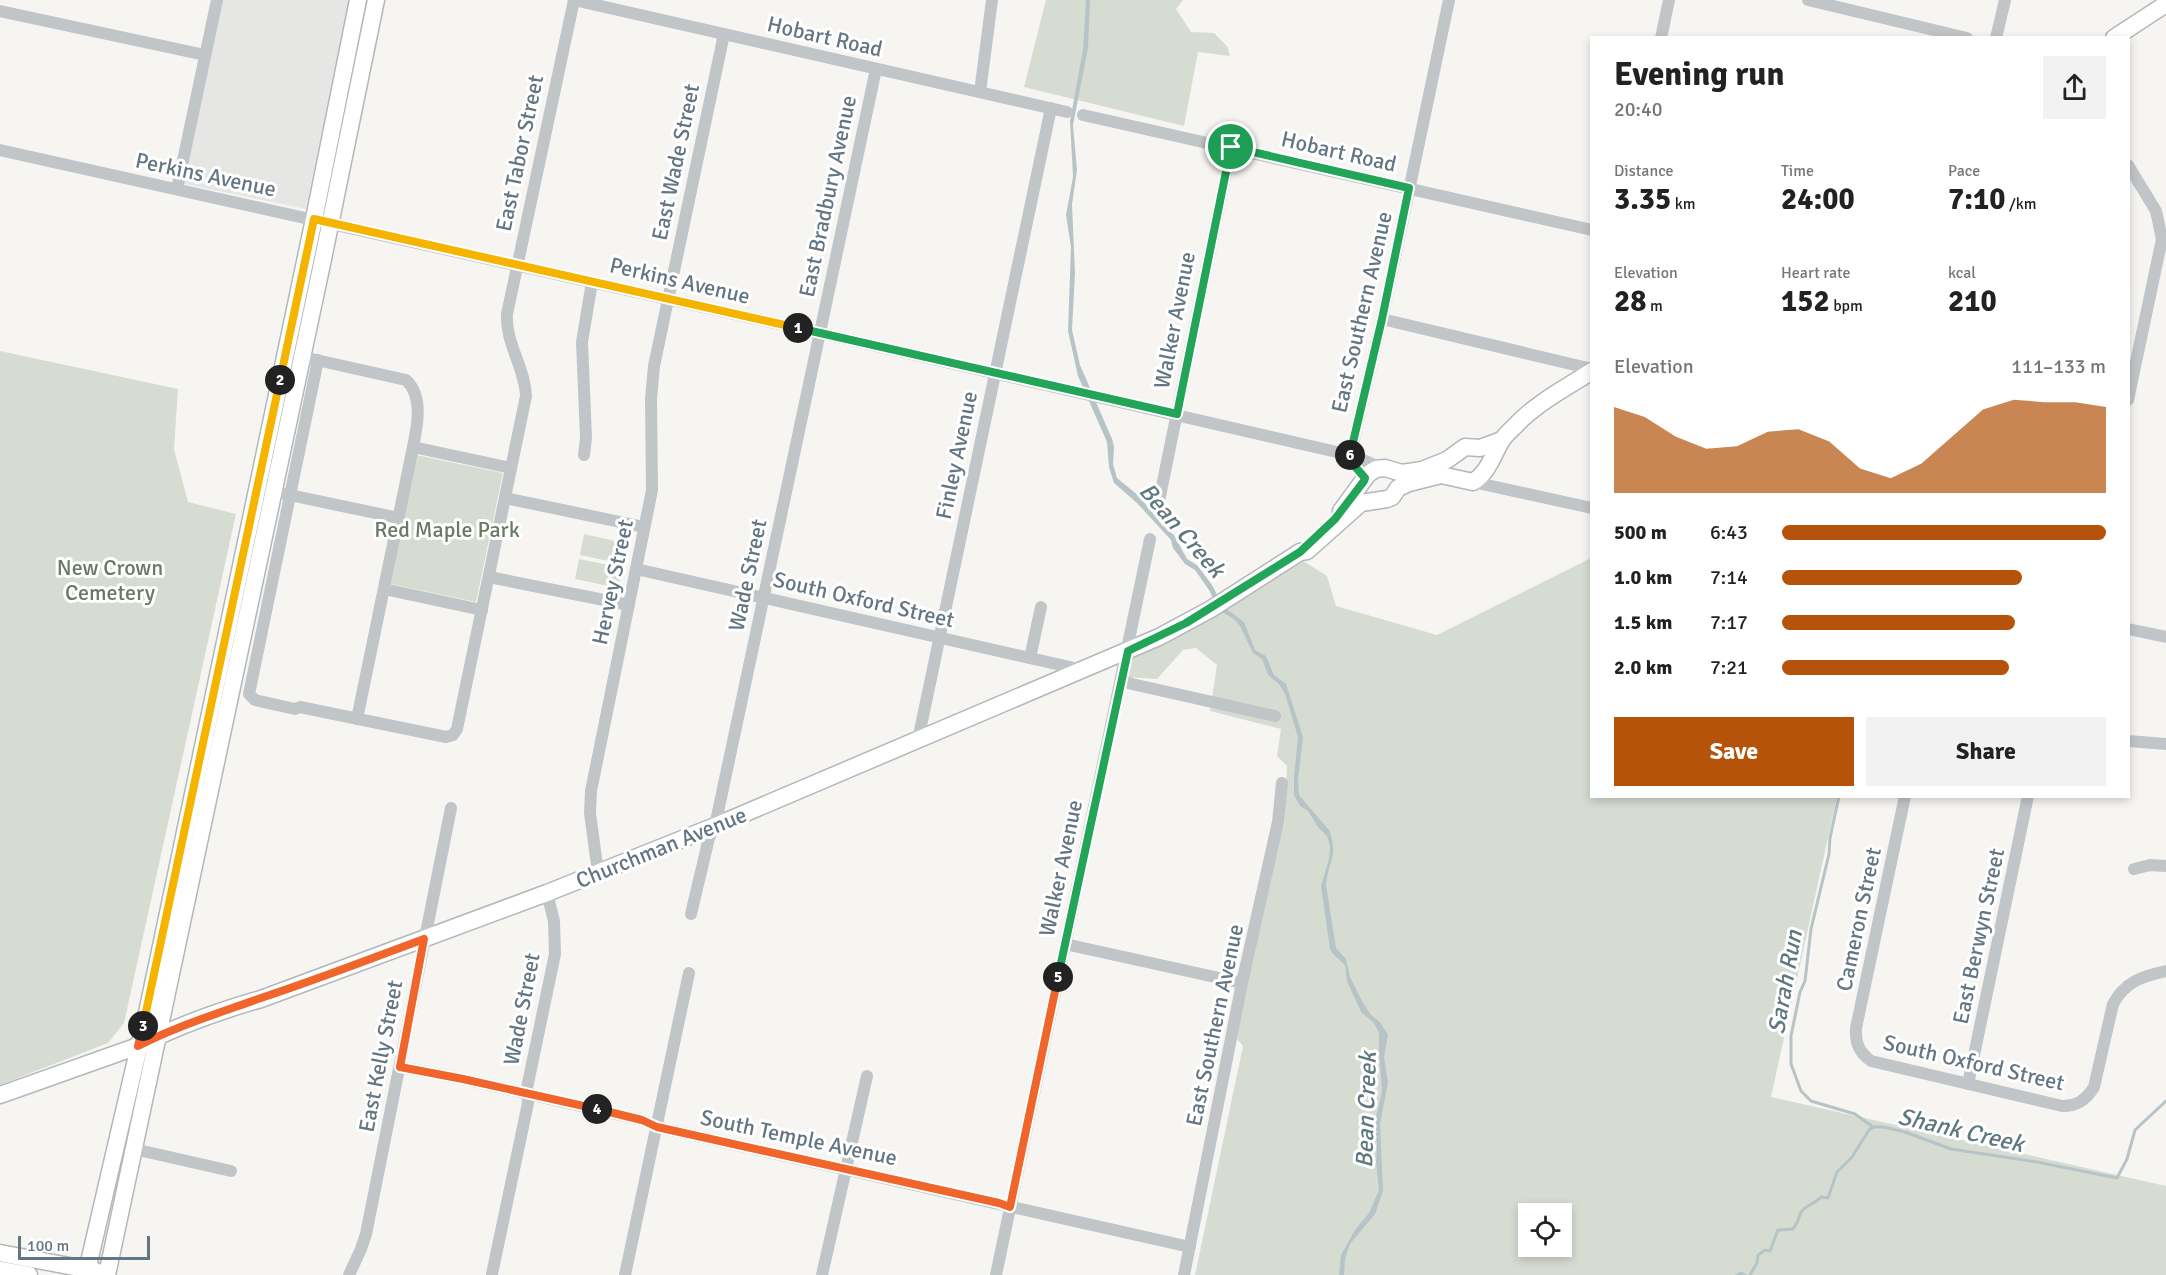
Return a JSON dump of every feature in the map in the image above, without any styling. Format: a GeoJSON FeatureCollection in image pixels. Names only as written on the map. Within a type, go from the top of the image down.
{"type":"FeatureCollection","features":[{"type":"Feature","properties":{"kind":"main road"},"geometry":{"type":"LineString","coordinates":[[0,1253],[87,1272],[111,1274],[265,491],[310,358],[322,221],[358,0]]}},
{"type":"Feature","properties":{"kind":"main road"},"geometry":{"type":"LineString","coordinates":[[87,1272],[265,491],[322,221],[376,0]]}},
{"type":"Feature","properties":{"kind":"main road"},"geometry":{"type":"LineString","coordinates":[[2117,36],[2166,4]]}},
{"type":"Feature","properties":{"kind":"main road"},"geometry":{"type":"LineString","coordinates":[[1473,482],[1487,467],[1502,440],[1526,415],[1590,371]]}},
{"type":"Feature","properties":{"kind":"main road","name":"Churchman Avenue"},"geometry":{"type":"LineString","coordinates":[[1391,476],[1422,470],[1447,460],[1462,448],[1474,448],[1502,440]]}},
{"type":"Feature","properties":{"kind":"main road"},"geometry":{"type":"LineString","coordinates":[[1474,448],[1484,456],[1487,467]]}},
{"type":"Feature","properties":{"kind":"main road","name":"Churchman Avenue"},"geometry":{"type":"LineString","coordinates":[[0,1095],[138,1046],[159,1035],[223,1010],[261,999],[598,873],[715,826],[1159,637],[1211,609],[1300,552],[1335,519],[1371,471],[1391,476],[1423,478],[1441,475],[1473,482]]}},
{"type":"Feature","properties":{"kind":"main road","name":"Churchman Avenue"},"geometry":{"type":"LineString","coordinates":[[1300,552],[1307,551],[1361,503],[1387,499],[1396,493],[1391,476]]}},
{"type":"Feature","properties":{"kind":"main road"},"geometry":{"type":"LineString","coordinates":[[1364,480],[1367,493],[1377,500]]}},
{"type":"Feature","properties":{"kind":"main road"},"geometry":{"type":"LineString","coordinates":[[0,1270],[29,1275]]}},
{"type":"Feature","properties":{"kind":"street"},"geometry":{"type":"LineString","coordinates":[[177,189],[217,0]]}},
{"type":"Feature","properties":{"kind":"street","name":"Hobart Road"},"geometry":{"type":"LineString","coordinates":[[574,0],[1067,112]]}},
{"type":"Feature","properties":{"kind":"street","name":"East Tabor Street"},"geometry":{"type":"LineString","coordinates":[[357,718],[446,737],[453,735],[457,729],[526,396],[506,324],[507,314],[574,0]]}},
{"type":"Feature","properties":{"kind":"street"},"geometry":{"type":"LineString","coordinates":[[980,92],[992,0]]}},
{"type":"Feature","properties":{"kind":"street","name":"East Southern Avenue"},"geometry":{"type":"LineString","coordinates":[[1350,456],[1382,319],[1449,0]]}},
{"type":"Feature","properties":{"kind":"street"},"geometry":{"type":"LineString","coordinates":[[1661,36],[1669,0]]}},
{"type":"Feature","properties":{"kind":"street"},"geometry":{"type":"LineString","coordinates":[[1808,0],[1959,36]]}},
{"type":"Feature","properties":{"kind":"street"},"geometry":{"type":"LineString","coordinates":[[1996,36],[2005,0]]}},
{"type":"Feature","properties":{"kind":"street"},"geometry":{"type":"LineString","coordinates":[[0,11],[205,55]]}},
{"type":"Feature","properties":{"kind":"street","name":"East Wade Street"},"geometry":{"type":"LineString","coordinates":[[668,299],[724,34]]}},
{"type":"Feature","properties":{"kind":"street","name":"East Bradbury Avenue"},"geometry":{"type":"LineString","coordinates":[[820,333],[876,69]]}},
{"type":"Feature","properties":{"kind":"street","name":"Finley Avenue"},"geometry":{"type":"LineString","coordinates":[[918,740],[1051,108]]}},
{"type":"Feature","properties":{"kind":"street","name":"Hobart Road"},"geometry":{"type":"LineString","coordinates":[[1083,115],[1590,230]]}},
{"type":"Feature","properties":{"kind":"street","name":"Walker Avenue"},"geometry":{"type":"LineString","coordinates":[[1159,501],[1231,147]]}},
{"type":"Feature","properties":{"kind":"street","name":"Perkins Avenue"},"geometry":{"type":"LineString","coordinates":[[0,150],[1177,414],[1354,456],[1391,476]]}},
{"type":"Feature","properties":{"kind":"street"},"geometry":{"type":"LineString","coordinates":[[2130,168],[2156,211],[2162,239],[2130,391]]}},
{"type":"Feature","properties":{"kind":"street"},"geometry":{"type":"LineString","coordinates":[[584,455],[586,438],[582,342],[592,282]]}},
{"type":"Feature","properties":{"kind":"street","name":"Hervey Street"},"geometry":{"type":"LineString","coordinates":[[598,873],[590,813],[591,791],[653,480],[653,375],[668,299]]}},
{"type":"Feature","properties":{"kind":"street"},"geometry":{"type":"LineString","coordinates":[[1382,319],[1590,370]]}},
{"type":"Feature","properties":{"kind":"street","name":"Wade Street"},"geometry":{"type":"LineString","coordinates":[[715,826],[820,333]]}},
{"type":"Feature","properties":{"kind":"street"},"geometry":{"type":"LineString","coordinates":[[310,358],[400,378],[410,384],[419,412],[357,718],[300,707],[295,709],[255,700],[250,697],[249,691],[290,496],[310,358]]}},
{"type":"Feature","properties":{"kind":"street"},"geometry":{"type":"LineString","coordinates":[[413,447],[511,468]]}},
{"type":"Feature","properties":{"kind":"street"},"geometry":{"type":"LineString","coordinates":[[1350,456],[1351,462],[1364,480]]}},
{"type":"Feature","properties":{"kind":"street"},"geometry":{"type":"LineString","coordinates":[[1473,482],[1590,508]]}},
{"type":"Feature","properties":{"kind":"street"},"geometry":{"type":"LineString","coordinates":[[265,491],[399,518]]}},
{"type":"Feature","properties":{"kind":"street"},"geometry":{"type":"LineString","coordinates":[[505,498],[644,527]]}},
{"type":"Feature","properties":{"kind":"street","name":"Walker Avenue"},"geometry":{"type":"LineString","coordinates":[[996,1275],[1150,539]]}},
{"type":"Feature","properties":{"kind":"street","name":"South Oxford Street"},"geometry":{"type":"LineString","coordinates":[[636,569],[1083,670]]}},
{"type":"Feature","properties":{"kind":"street"},"geometry":{"type":"LineString","coordinates":[[489,577],[629,605]]}},
{"type":"Feature","properties":{"kind":"street"},"geometry":{"type":"LineString","coordinates":[[384,589],[482,609]]}},
{"type":"Feature","properties":{"kind":"street"},"geometry":{"type":"LineString","coordinates":[[1030,658],[1041,607]]}},
{"type":"Feature","properties":{"kind":"street"},"geometry":{"type":"LineString","coordinates":[[2130,629],[2166,637]]}},
{"type":"Feature","properties":{"kind":"street"},"geometry":{"type":"LineString","coordinates":[[1121,680],[1275,716]]}},
{"type":"Feature","properties":{"kind":"street"},"geometry":{"type":"LineString","coordinates":[[2130,741],[2166,744]]}},
{"type":"Feature","properties":{"kind":"street","name":"East Southern Avenue"},"geometry":{"type":"LineString","coordinates":[[1184,1275],[1242,983],[1278,822],[1282,783]]}},
{"type":"Feature","properties":{"kind":"street","name":"Cameron Street"},"geometry":{"type":"LineString","coordinates":[[1859,1049],[1856,1028],[1905,798]]}},
{"type":"Feature","properties":{"kind":"street","name":"East Berwyn Street"},"geometry":{"type":"LineString","coordinates":[[1968,1084],[2028,798]]}},
{"type":"Feature","properties":{"kind":"street","name":"East Kelly Street"},"geometry":{"type":"LineString","coordinates":[[349,1275],[364,1241],[451,808]]}},
{"type":"Feature","properties":{"kind":"street"},"geometry":{"type":"LineString","coordinates":[[691,914],[709,838],[715,826]]}},
{"type":"Feature","properties":{"kind":"street"},"geometry":{"type":"LineString","coordinates":[[2134,869],[2150,865],[2166,866]]}},
{"type":"Feature","properties":{"kind":"street","name":"Wade Street"},"geometry":{"type":"LineString","coordinates":[[492,1274],[528,1103],[527,1088],[555,954],[554,921],[547,893]]}},
{"type":"Feature","properties":{"kind":"street"},"geometry":{"type":"LineString","coordinates":[[1065,944],[1242,983]]}},
{"type":"Feature","properties":{"kind":"street","name":"South Oxford Street"},"geometry":{"type":"LineString","coordinates":[[1859,1049],[1868,1060],[1876,1063],[2062,1106],[2076,1104],[2083,1101],[2094,1087],[2113,1004],[2119,993],[2136,979],[2166,971]]}},
{"type":"Feature","properties":{"kind":"street"},"geometry":{"type":"LineString","coordinates":[[626,1275],[689,973]]}},
{"type":"Feature","properties":{"kind":"street","name":"South Temple Avenue"},"geometry":{"type":"LineString","coordinates":[[400,1067],[528,1093],[642,1120],[657,1127],[1190,1247]]}},
{"type":"Feature","properties":{"kind":"street"},"geometry":{"type":"LineString","coordinates":[[822,1275],[867,1076]]}},
{"type":"Feature","properties":{"kind":"street"},"geometry":{"type":"LineString","coordinates":[[134,1149],[231,1171]]}},
{"type":"Feature","properties":{"kind":"shaded area"},"geometry":{"type":"Polygon","coordinates":[[[222,0],[349,0],[306,209],[184,184],[222,0]]]}},
{"type":"Feature","properties":{"kind":"shaded area","name":"Bean Creek"},"geometry":{"type":"Polygon","coordinates":[[[1086,0],[1090,0],[1088,48],[1073,125],[1077,170],[1072,204],[1075,273],[1072,330],[1080,365],[1112,439],[1113,464],[1117,478],[1139,496],[1162,525],[1174,535],[1187,559],[1197,565],[1212,585],[1224,608],[1244,622],[1255,650],[1266,656],[1274,675],[1286,684],[1303,737],[1298,780],[1299,795],[1329,830],[1332,839],[1333,853],[1326,885],[1336,948],[1346,959],[1350,977],[1363,1003],[1388,1035],[1384,1057],[1388,1083],[1380,1123],[1383,1191],[1375,1214],[1350,1244],[1345,1259],[1344,1275],[1339,1275],[1341,1255],[1355,1230],[1369,1213],[1379,1190],[1374,1126],[1382,1091],[1379,1033],[1374,1023],[1361,1012],[1347,981],[1345,965],[1330,949],[1321,886],[1329,859],[1330,846],[1327,836],[1308,811],[1300,806],[1294,795],[1298,737],[1285,694],[1279,684],[1268,675],[1262,659],[1253,653],[1240,626],[1234,619],[1219,610],[1209,590],[1195,570],[1185,564],[1173,548],[1171,540],[1137,503],[1114,483],[1109,467],[1107,442],[1078,376],[1068,331],[1071,247],[1066,215],[1073,177],[1070,121],[1083,50],[1086,0]]]}},
{"type":"Feature","properties":{"kind":"green space"},"geometry":{"type":"Polygon","coordinates":[[[1046,0],[1183,0],[1176,9],[1191,32],[1214,33],[1227,46],[1230,56],[1198,52],[1184,126],[1024,87],[1046,0]]]}},
{"type":"Feature","properties":{"kind":"green space","name":"New Crown Cemetery"},"geometry":{"type":"Polygon","coordinates":[[[0,351],[178,389],[174,449],[188,502],[236,514],[124,1023],[108,1043],[0,1085],[0,351]]]}},
{"type":"Feature","properties":{"kind":"green space","name":"Red Maple Park"},"geometry":{"type":"Polygon","coordinates":[[[416,455],[503,473],[476,602],[391,584],[416,455]]]}},
{"type":"Feature","properties":{"kind":"green space"},"geometry":{"type":"Polygon","coordinates":[[[584,534],[628,544],[623,564],[580,555],[584,534]]]}},
{"type":"Feature","properties":{"kind":"green space"},"geometry":{"type":"Polygon","coordinates":[[[1590,558],[1590,798],[1837,798],[1771,1097],[2166,1186],[2166,1275],[1195,1275],[1243,1046],[1237,1039],[1248,975],[1280,825],[1284,826],[1287,766],[1277,756],[1281,729],[1210,711],[1217,665],[1196,648],[1183,650],[1157,679],[1127,677],[1132,655],[1303,561],[1327,576],[1336,606],[1437,635],[1590,558]]]}},
{"type":"Feature","properties":{"kind":"green space"},"geometry":{"type":"Polygon","coordinates":[[[579,559],[623,568],[618,588],[575,579],[579,559]]]}},
{"type":"Feature","properties":{"kind":"waterway","name":"Sarah Run"},"geometry":{"type":"LineString","coordinates":[[1839,798],[1829,854],[1811,929],[1805,981],[1800,992],[1791,1036],[1791,1064],[1801,1091],[1811,1101],[1855,1114],[1873,1127]]}},
{"type":"Feature","properties":{"kind":"waterway","name":"Shank Creek"},"geometry":{"type":"LineString","coordinates":[[1750,1275],[1757,1263],[1758,1255],[1765,1250],[1770,1251],[1778,1230],[1793,1229],[1803,1210],[1821,1197],[1828,1198],[1837,1172],[1852,1157],[1873,1127],[1905,1132],[1951,1149],[2037,1162],[2117,1178],[2127,1159],[2135,1130],[2166,1101]]}},
{"type":"Feature","properties":{"kind":"waterway","name":"Shank Creek"},"geometry":{"type":"LineString","coordinates":[[1737,1275],[1741,1273],[1745,1275]]}},
{"type":"Feature","properties":{"kind":"route"},"geometry":{"type":"LineString","coordinates":[[1231,147],[1409,188],[1350,456],[1351,462],[1365,478],[1335,519],[1300,552],[1211,609],[1128,651],[1010,1207],[657,1127],[642,1120],[528,1093],[400,1067],[424,939],[261,999],[223,1010],[159,1035],[138,1046],[148,1008],[314,219],[1177,414],[1231,147]]}}]}
